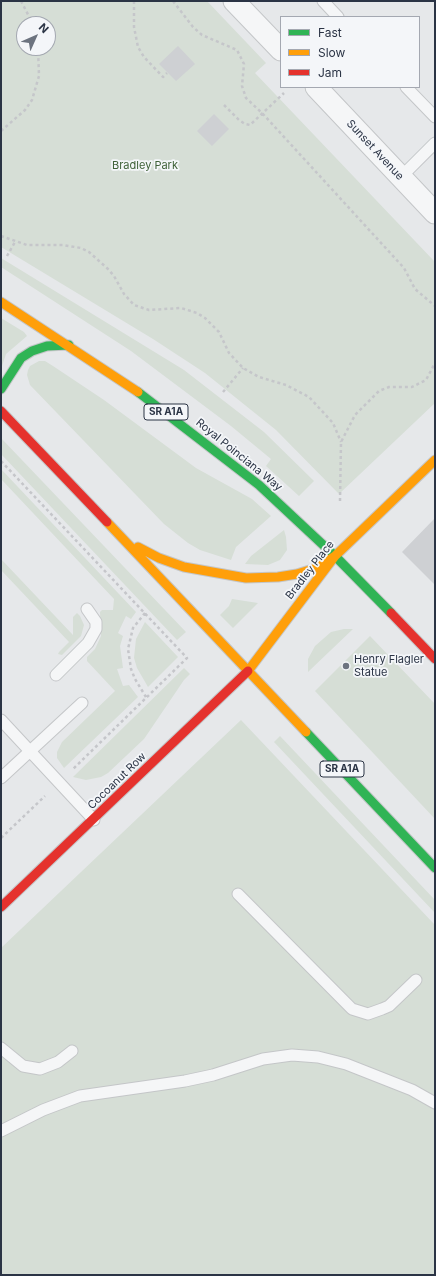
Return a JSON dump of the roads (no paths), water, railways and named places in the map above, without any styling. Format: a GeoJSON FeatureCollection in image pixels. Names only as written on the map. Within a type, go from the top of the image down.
{"type":"FeatureCollection","features":[{"type":"Feature","properties":{"kind":"main road","name":"Royal Poinciana Way"},"geometry":{"type":"LineString","coordinates":[[1,302],[122,380],[259,485],[335,556],[435,659]]}},
{"type":"Feature","properties":{"kind":"main road"},"geometry":{"type":"LineString","coordinates":[[1,389],[21,358],[32,351],[47,346],[69,345]]}},
{"type":"Feature","properties":{"kind":"main road","name":"SR A1A"},"geometry":{"type":"LineString","coordinates":[[1,411],[249,670],[435,868]]}},
{"type":"Feature","properties":{"kind":"main road","name":"Bradley Place"},"geometry":{"type":"LineString","coordinates":[[249,670],[335,556],[435,460]]}},
{"type":"Feature","properties":{"kind":"main road"},"geometry":{"type":"LineString","coordinates":[[125,540],[159,558],[184,567],[246,578],[278,577],[297,574],[316,568],[335,556]]}},
{"type":"Feature","properties":{"kind":"main road","name":"Cocoanut Row"},"geometry":{"type":"LineString","coordinates":[[1,908],[249,670]]}},
{"type":"Feature","properties":{"kind":"street"},"geometry":{"type":"LineString","coordinates":[[234,1],[280,49]]}},
{"type":"Feature","properties":{"kind":"street","name":"Sunset Avenue"},"geometry":{"type":"LineString","coordinates":[[317,88],[435,213]]}},
{"type":"Feature","properties":{"kind":"lane"},"geometry":{"type":"LineString","coordinates":[[323,1],[337,16]]}},
{"type":"Feature","properties":{"kind":"lane"},"geometry":{"type":"LineString","coordinates":[[407,88],[435,117]]}},
{"type":"Feature","properties":{"kind":"lane"},"geometry":{"type":"LineString","coordinates":[[401,177],[435,143]]}},
{"type":"Feature","properties":{"kind":"lane"},"geometry":{"type":"LineString","coordinates":[[56,675],[88,643],[96,629],[96,622],[87,609]]}},
{"type":"Feature","properties":{"kind":"lane"},"geometry":{"type":"LineString","coordinates":[[1,778],[82,703]]}},
{"type":"Feature","properties":{"kind":"lane"},"geometry":{"type":"LineString","coordinates":[[1,720],[94,820]]}},
{"type":"Feature","properties":{"kind":"lane"},"geometry":{"type":"LineString","coordinates":[[238,894],[352,1009],[368,1014],[382,1009],[393,1002],[416,980]]}},
{"type":"Feature","properties":{"kind":"lane"},"geometry":{"type":"LineString","coordinates":[[1,1048],[23,1066],[40,1070],[58,1062],[72,1051]]}},
{"type":"Feature","properties":{"kind":"lane"},"geometry":{"type":"LineString","coordinates":[[1,1132],[43,1110],[80,1096],[185,1081],[213,1075],[263,1059],[292,1055],[318,1057],[346,1064],[412,1090],[435,1102]]}},
{"type":"Feature","properties":{"kind":"place","name":"Henry Flagler Statue"},"geometry":{"type":"Point","coordinates":[346,666]}},
{"type":"Feature","properties":{"kind":"park label","name":"Bradley Park"},"geometry":{"type":"Point","coordinates":[145,166]}}]}
